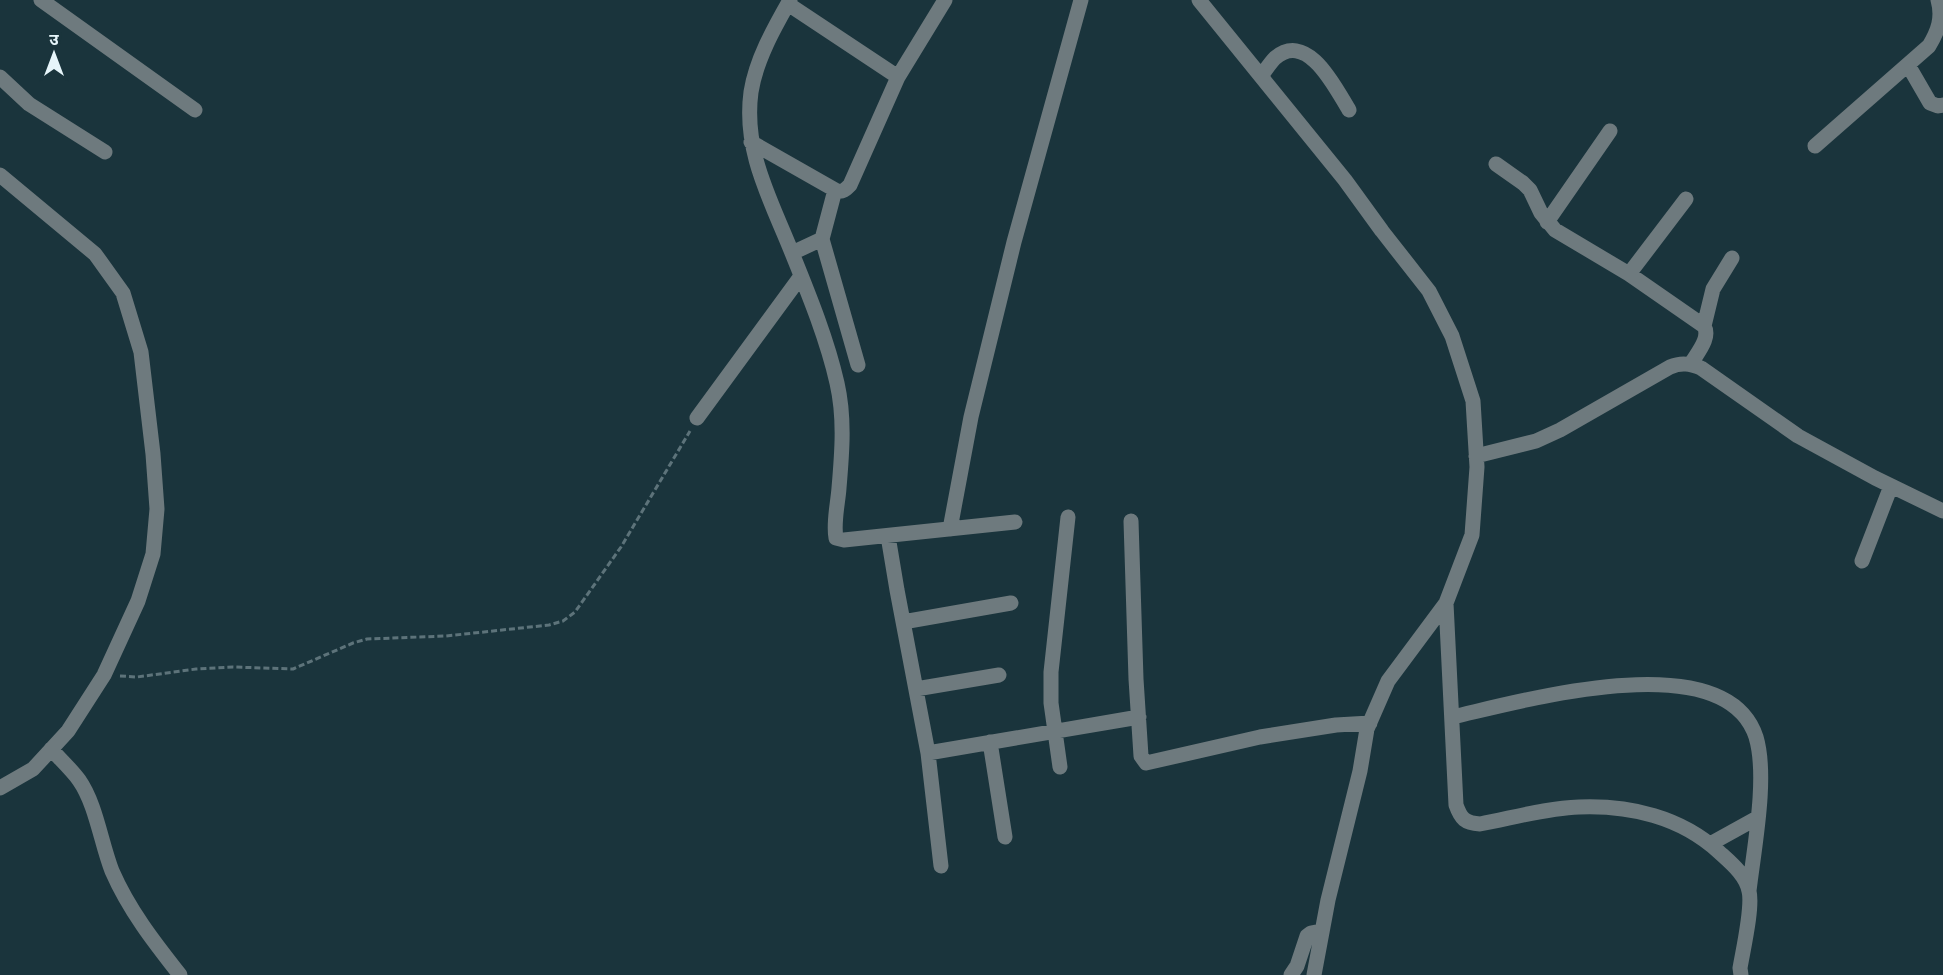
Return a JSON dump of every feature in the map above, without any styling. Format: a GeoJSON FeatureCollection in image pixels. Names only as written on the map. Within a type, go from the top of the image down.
{"type":"FeatureCollection","features":[{"type":"Feature","properties":{"kind":"street"},"geometry":{"type":"LineString","coordinates":[[41,0],[195,110]]}},
{"type":"Feature","properties":{"kind":"street"},"geometry":{"type":"LineString","coordinates":[[751,142],[842,192],[850,186],[898,77],[945,0]]}},
{"type":"Feature","properties":{"kind":"street"},"geometry":{"type":"LineString","coordinates":[[950,529],[969,428],[1009,264],[1081,0]]}},
{"type":"Feature","properties":{"kind":"street"},"geometry":{"type":"LineString","coordinates":[[1199,0],[1346,180],[1429,291],[1452,336],[1473,401],[1476,456],[1472,535],[1446,603],[1388,681],[1370,723],[1321,931],[1314,975]]}},
{"type":"Feature","properties":{"kind":"street"},"geometry":{"type":"LineString","coordinates":[[1815,146],[1929,46],[1936,33],[1941,10],[1939,1]]}},
{"type":"Feature","properties":{"kind":"street"},"geometry":{"type":"LineString","coordinates":[[898,77],[789,2],[756,68],[751,94],[751,142],[756,166],[801,276],[837,384],[842,413],[842,452],[836,538],[844,540],[1015,522]]}},
{"type":"Feature","properties":{"kind":"street"},"geometry":{"type":"LineString","coordinates":[[1260,76],[1276,57],[1288,52],[1300,52],[1317,63],[1349,110]]}},
{"type":"Feature","properties":{"kind":"street"},"geometry":{"type":"LineString","coordinates":[[1908,65],[1930,103],[1943,105]]}},
{"type":"Feature","properties":{"kind":"street"},"geometry":{"type":"LineString","coordinates":[[0,77],[29,104],[105,152]]}},
{"type":"Feature","properties":{"kind":"street"},"geometry":{"type":"LineString","coordinates":[[1547,222],[1610,131]]}},
{"type":"Feature","properties":{"kind":"street"},"geometry":{"type":"LineString","coordinates":[[1496,164],[1530,190],[1547,222],[1555,230],[1629,274],[1704,326]]}},
{"type":"Feature","properties":{"kind":"street"},"geometry":{"type":"LineString","coordinates":[[0,175],[94,254],[123,293],[141,352],[157,509],[153,554],[138,601],[104,675],[68,731],[33,769],[0,788]]}},
{"type":"Feature","properties":{"kind":"street"},"geometry":{"type":"LineString","coordinates":[[835,190],[822,239],[858,365]]}},
{"type":"Feature","properties":{"kind":"street"},"geometry":{"type":"LineString","coordinates":[[1629,274],[1686,199]]}},
{"type":"Feature","properties":{"kind":"street"},"geometry":{"type":"LineString","coordinates":[[792,253],[822,239]]}},
{"type":"Feature","properties":{"kind":"street"},"geometry":{"type":"LineString","coordinates":[[1691,364],[1706,336],[1704,326],[1713,289],[1732,258]]}},
{"type":"Feature","properties":{"kind":"street"},"geometry":{"type":"LineString","coordinates":[[697,418],[801,276]]}},
{"type":"Feature","properties":{"kind":"street"},"geometry":{"type":"LineString","coordinates":[[1476,456],[1536,441],[1560,430],[1670,367],[1679,363],[1691,364],[1701,368],[1798,436],[1943,511]]}},
{"type":"Feature","properties":{"kind":"street"},"geometry":{"type":"LineString","coordinates":[[1862,561],[1891,486]]}},
{"type":"Feature","properties":{"kind":"street"},"geometry":{"type":"LineString","coordinates":[[1060,767],[1051,703],[1051,672],[1068,517]]}},
{"type":"Feature","properties":{"kind":"street"},"geometry":{"type":"LineString","coordinates":[[1131,521],[1138,717],[1142,756],[1146,763],[1260,737],[1336,725],[1370,723]]}},
{"type":"Feature","properties":{"kind":"street"},"geometry":{"type":"LineString","coordinates":[[888,536],[928,753],[941,866]]}},
{"type":"Feature","properties":{"kind":"street"},"geometry":{"type":"LineString","coordinates":[[903,622],[1011,603]]}},
{"type":"Feature","properties":{"kind":"street"},"geometry":{"type":"LineString","coordinates":[[1446,603],[1456,805],[1460,817],[1468,824],[1480,824],[1578,807],[1619,808],[1654,815],[1685,828],[1710,844],[1744,877],[1749,891]]}},
{"type":"Feature","properties":{"kind":"street"},"geometry":{"type":"LineString","coordinates":[[916,689],[999,675]]}},
{"type":"Feature","properties":{"kind":"street"},"geometry":{"type":"LineString","coordinates":[[1452,717],[1557,694],[1611,685],[1654,683],[1707,692],[1730,702],[1744,716],[1755,736],[1760,759],[1761,786],[1741,975]]}},
{"type":"Feature","properties":{"kind":"street"},"geometry":{"type":"LineString","coordinates":[[928,753],[1138,717]]}},
{"type":"Feature","properties":{"kind":"street"},"geometry":{"type":"LineString","coordinates":[[990,742],[1005,837]]}},
{"type":"Feature","properties":{"kind":"street"},"geometry":{"type":"LineString","coordinates":[[51,749],[79,780],[86,794],[112,870],[126,900],[143,928],[180,975]]}},
{"type":"Feature","properties":{"kind":"street"},"geometry":{"type":"LineString","coordinates":[[1710,844],[1757,818]]}},
{"type":"Feature","properties":{"kind":"street"},"geometry":{"type":"LineString","coordinates":[[1291,975],[1297,966],[1307,936],[1321,931]]}},
{"type":"Feature","properties":{"kind":"path"},"geometry":{"type":"LineString","coordinates":[[104,675],[138,677],[196,669],[233,667],[293,669],[367,639],[446,636],[549,626],[563,621],[574,612],[621,547],[697,418]]}}]}
